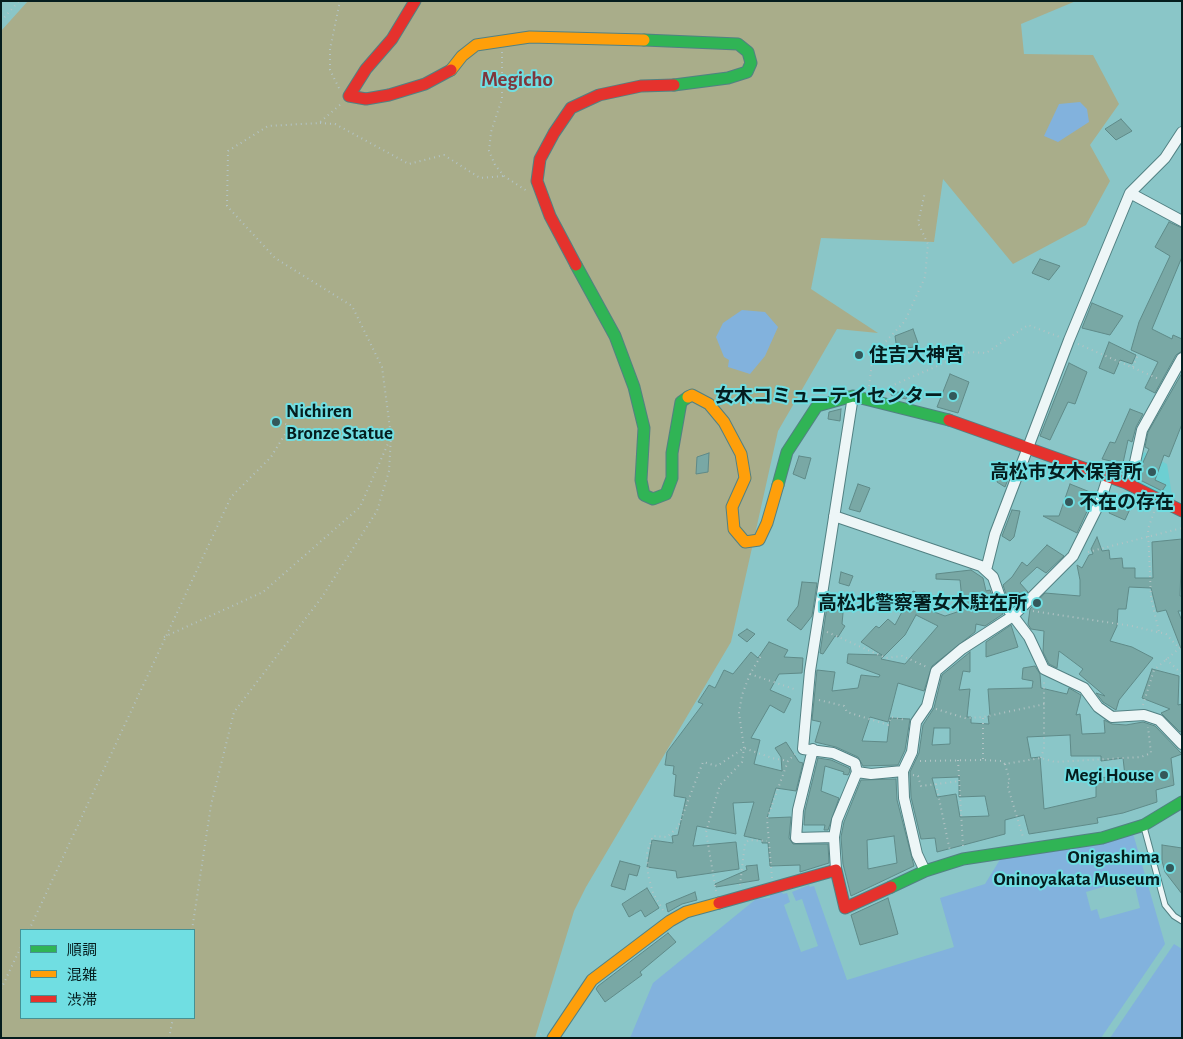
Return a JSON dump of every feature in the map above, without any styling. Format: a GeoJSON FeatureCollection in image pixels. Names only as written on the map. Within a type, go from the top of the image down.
{"type":"FeatureCollection","features":[{"type":"Feature","properties":{"kind":"street"},"geometry":{"type":"LineString","coordinates":[[415,1],[392,39],[366,69],[350,96],[366,99],[389,95],[425,84],[448,73],[462,56],[476,45],[530,37],[738,44],[748,52],[751,63],[747,72],[728,78],[693,84],[641,86],[599,95],[571,108],[554,133],[540,159],[537,182],[550,216],[615,336],[634,386],[644,428],[641,480],[644,495],[653,499],[666,494],[672,478],[672,453],[681,402],[692,395],[709,404],[724,422],[741,454],[745,478],[732,507],[734,529],[745,542],[759,540],[768,522],[787,452],[802,426],[816,406],[853,396],[977,428],[1126,483],[1182,511]]}},
{"type":"Feature","properties":{"kind":"street"},"geometry":{"type":"LineString","coordinates":[[986,570],[995,534],[1069,340],[1130,193],[1165,158],[1182,132]]}},
{"type":"Feature","properties":{"kind":"street"},"geometry":{"type":"LineString","coordinates":[[1130,193],[1182,221]]}},
{"type":"Feature","properties":{"kind":"street"},"geometry":{"type":"LineString","coordinates":[[1126,483],[1134,467],[1142,430],[1182,358]]}},
{"type":"Feature","properties":{"kind":"street"},"geometry":{"type":"LineString","coordinates":[[834,837],[796,838],[798,810],[808,749],[807,696],[853,396]]}},
{"type":"Feature","properties":{"kind":"street"},"geometry":{"type":"LineString","coordinates":[[925,871],[916,854],[904,798],[905,767],[912,752],[916,722],[927,706],[936,671],[962,650],[1017,613],[1074,556],[1100,502],[1108,477]]}},
{"type":"Feature","properties":{"kind":"street"},"geometry":{"type":"LineString","coordinates":[[834,516],[981,566],[993,577],[1001,600],[1017,613],[1044,670],[1084,688],[1098,707],[1112,718],[1146,716],[1159,720],[1182,744]]}},
{"type":"Feature","properties":{"kind":"street"},"geometry":{"type":"LineString","coordinates":[[808,749],[850,758],[856,763],[856,772],[836,820],[834,837],[836,870],[845,908],[925,871],[958,860],[1026,848],[1102,838],[1144,825],[1182,802]]}},
{"type":"Feature","properties":{"kind":"street"},"geometry":{"type":"LineString","coordinates":[[856,772],[871,774],[905,767]]}},
{"type":"Feature","properties":{"kind":"street"},"geometry":{"type":"LineString","coordinates":[[553,1038],[592,980],[670,921],[686,912],[774,889],[836,870]]}},
{"type":"Feature","properties":{"kind":"lane"},"geometry":{"type":"LineString","coordinates":[[1144,825],[1165,905],[1174,916],[1182,921]]}},
{"type":"Feature","properties":{"kind":"path"},"geometry":{"type":"LineString","coordinates":[[1,21],[19,1]]}},
{"type":"Feature","properties":{"kind":"path"},"geometry":{"type":"LineString","coordinates":[[320,123],[350,96],[338,86],[330,70],[330,49],[340,1]]}},
{"type":"Feature","properties":{"kind":"path"},"geometry":{"type":"LineString","coordinates":[[501,41],[504,79],[502,99],[491,132],[489,151],[495,165],[504,176],[532,194],[543,198]]}},
{"type":"Feature","properties":{"kind":"path"},"geometry":{"type":"LineString","coordinates":[[192,929],[210,805],[234,712],[322,597],[377,511],[388,471],[391,436],[382,367],[352,306],[275,258],[228,206],[228,151],[268,126],[335,124],[409,164],[444,155],[480,178],[504,176]]}},
{"type":"Feature","properties":{"kind":"path"},"geometry":{"type":"LineString","coordinates":[[868,399],[873,355],[905,321],[925,277],[928,244],[918,224],[925,192]]}},
{"type":"Feature","properties":{"kind":"path"},"geometry":{"type":"LineString","coordinates":[[882,402],[891,386],[970,352],[986,353],[1028,325],[1069,340],[1168,383]]}},
{"type":"Feature","properties":{"kind":"path"},"geometry":{"type":"LineString","coordinates":[[1133,367],[1138,354]]}},
{"type":"Feature","properties":{"kind":"path"},"geometry":{"type":"LineString","coordinates":[[29,929],[164,637],[231,497],[271,457],[290,426],[277,420]]}},
{"type":"Feature","properties":{"kind":"path"},"geometry":{"type":"LineString","coordinates":[[164,637],[263,592],[360,507],[391,436]]}},
{"type":"Feature","properties":{"kind":"path"},"geometry":{"type":"LineString","coordinates":[[1158,500],[1148,528],[1148,536],[1150,598],[1159,632]]}},
{"type":"Feature","properties":{"kind":"path"},"geometry":{"type":"LineString","coordinates":[[1074,556],[1182,528]]}},
{"type":"Feature","properties":{"kind":"path"},"geometry":{"type":"LineString","coordinates":[[1005,764],[1041,758],[1055,762],[1141,758],[1151,753],[1143,704],[1154,670],[1180,647],[1166,634],[1159,632],[1017,613]]}},
{"type":"Feature","properties":{"kind":"path"},"geometry":{"type":"LineString","coordinates":[[818,628],[886,658],[902,656],[936,671]]}},
{"type":"Feature","properties":{"kind":"path"},"geometry":{"type":"LineString","coordinates":[[719,903],[706,832],[720,784],[742,762],[744,748],[739,713],[750,674],[762,654]]}},
{"type":"Feature","properties":{"kind":"path"},"geometry":{"type":"LineString","coordinates":[[1166,659],[1182,674]]}},
{"type":"Feature","properties":{"kind":"path"},"geometry":{"type":"LineString","coordinates":[[1041,758],[1044,748],[1044,670]]}},
{"type":"Feature","properties":{"kind":"path"},"geometry":{"type":"LineString","coordinates":[[750,674],[807,696],[844,706],[847,712],[888,725],[891,717],[916,722]]}},
{"type":"Feature","properties":{"kind":"path"},"geometry":{"type":"LineString","coordinates":[[927,706],[965,718],[983,717],[1045,704]]}},
{"type":"Feature","properties":{"kind":"path"},"geometry":{"type":"LineString","coordinates":[[983,717],[983,760]]}},
{"type":"Feature","properties":{"kind":"path"},"geometry":{"type":"LineString","coordinates":[[744,748],[772,758],[788,761]]}},
{"type":"Feature","properties":{"kind":"path"},"geometry":{"type":"LineString","coordinates":[[670,921],[653,893],[648,875],[647,852],[653,836],[667,837],[678,827],[703,762],[716,766],[744,748]]}},
{"type":"Feature","properties":{"kind":"path"},"geometry":{"type":"LineString","coordinates":[[774,889],[767,819],[788,761],[808,749]]}},
{"type":"Feature","properties":{"kind":"path"},"geometry":{"type":"LineString","coordinates":[[958,760],[963,822],[958,860]]}},
{"type":"Feature","properties":{"kind":"path"},"geometry":{"type":"LineString","coordinates":[[905,767],[958,760],[1002,761],[1005,764],[1010,782],[1007,784],[1026,848]]}},
{"type":"Feature","properties":{"kind":"path"},"geometry":{"type":"LineString","coordinates":[[905,767],[918,776],[921,786],[960,781]]}},
{"type":"Feature","properties":{"kind":"path"},"geometry":{"type":"LineString","coordinates":[[936,784],[958,860]]}},
{"type":"Feature","properties":{"kind":"path"},"geometry":{"type":"LineString","coordinates":[[740,898],[745,843],[749,840],[768,841]]}},
{"type":"Feature","properties":{"kind":"path"},"geometry":{"type":"LineString","coordinates":[[1,990],[20,949]]}},
{"type":"Feature","properties":{"kind":"path"},"geometry":{"type":"LineString","coordinates":[[169,1038],[173,1019]]}},
{"type":"Feature","properties":{"kind":"shaded area"},"geometry":{"type":"Polygon","coordinates":[[[1080,102],[1087,109],[1089,122],[1058,142],[1044,136],[1059,104],[1080,102]]]}},
{"type":"Feature","properties":{"kind":"shaded area"},"geometry":{"type":"Polygon","coordinates":[[[742,310],[765,312],[778,327],[765,356],[750,374],[728,367],[729,360],[724,357],[716,337],[723,323],[742,310]]]}},
{"type":"Feature","properties":{"kind":"shaded area","name":"高松市女木保育所"},"geometry":{"type":"Polygon","coordinates":[[[1144,452],[1167,464],[1173,501],[1132,483],[1144,452]]]}},
{"type":"Feature","properties":{"kind":"shaded area"},"geometry":{"type":"Polygon","coordinates":[[[1132,830],[1165,944],[1101,1038],[630,1038],[653,983],[756,899],[770,898],[770,895],[782,892],[783,894],[787,893],[790,902],[784,905],[801,952],[818,946],[802,899],[796,901],[792,892],[809,885],[810,887],[814,886],[847,980],[954,947],[940,898],[985,884],[1004,853],[1132,830]]]}},
{"type":"Feature","properties":{"kind":"shaded area"},"geometry":{"type":"Polygon","coordinates":[[[1174,944],[1182,949],[1182,1038],[1110,1038],[1174,944]]]}},
{"type":"Feature","properties":{"kind":"green space"},"geometry":{"type":"Polygon","coordinates":[[[28,1],[1076,1],[1021,24],[1024,54],[1093,55],[1119,104],[1090,145],[1110,181],[1086,225],[1013,264],[943,179],[934,242],[821,238],[811,289],[878,333],[837,329],[778,431],[731,642],[586,887],[574,911],[535,1038],[1,1038],[1,31],[28,1]]]}},
{"type":"Feature","properties":{"kind":"pier"},"geometry":{"type":"Polygon","coordinates":[[[1133,878],[1140,908],[1100,919],[1097,909],[1091,911],[1086,892],[1133,878]]]}},
{"type":"Feature","properties":{"kind":"building"},"geometry":{"type":"Polygon","coordinates":[[[1121,119],[1132,131],[1116,140],[1105,129],[1121,119]]]}},
{"type":"Feature","properties":{"kind":"building"},"geometry":{"type":"Polygon","coordinates":[[[1169,222],[1182,228],[1182,257],[1152,329],[1172,339],[1173,335],[1182,339],[1182,351],[1176,355],[1155,393],[1145,388],[1158,362],[1131,350],[1139,322],[1170,256],[1155,247],[1169,222]]]}},
{"type":"Feature","properties":{"kind":"building"},"geometry":{"type":"Polygon","coordinates":[[[1040,259],[1060,266],[1049,280],[1032,273],[1040,259]]]}},
{"type":"Feature","properties":{"kind":"building"},"geometry":{"type":"Polygon","coordinates":[[[1092,303],[1123,316],[1110,335],[1082,328],[1092,303]]]}},
{"type":"Feature","properties":{"kind":"building"},"geometry":{"type":"Polygon","coordinates":[[[913,329],[919,346],[897,350],[895,336],[913,329]]]}},
{"type":"Feature","properties":{"kind":"building"},"geometry":{"type":"Polygon","coordinates":[[[1109,342],[1136,355],[1132,364],[1120,360],[1114,374],[1099,368],[1109,342]]]}},
{"type":"Feature","properties":{"kind":"building"},"geometry":{"type":"Polygon","coordinates":[[[1069,363],[1087,372],[1075,404],[1068,402],[1050,440],[1040,436],[1069,363]]]}},
{"type":"Feature","properties":{"kind":"building"},"geometry":{"type":"Polygon","coordinates":[[[1182,373],[1182,424],[1169,457],[1164,455],[1155,480],[1166,485],[1162,491],[1136,478],[1149,449],[1145,447],[1148,432],[1182,373]]]}},
{"type":"Feature","properties":{"kind":"building","name":"女木コミュニテイセンター"},"geometry":{"type":"Polygon","coordinates":[[[950,374],[969,382],[958,413],[937,407],[950,374]]]}},
{"type":"Feature","properties":{"kind":"building"},"geometry":{"type":"Polygon","coordinates":[[[892,391],[908,394],[906,399],[891,395],[892,391]]]}},
{"type":"Feature","properties":{"kind":"building"},"geometry":{"type":"Polygon","coordinates":[[[841,409],[840,421],[828,419],[829,412],[841,409]]]}},
{"type":"Feature","properties":{"kind":"building"},"geometry":{"type":"Polygon","coordinates":[[[1130,409],[1143,414],[1136,427],[1132,442],[1128,440],[1123,463],[1128,463],[1123,473],[1114,469],[1115,462],[1102,459],[1110,442],[1115,443],[1130,409]]]}},
{"type":"Feature","properties":{"kind":"building"},"geometry":{"type":"Polygon","coordinates":[[[709,453],[708,472],[696,474],[697,457],[709,453]]]}},
{"type":"Feature","properties":{"kind":"building"},"geometry":{"type":"Polygon","coordinates":[[[799,456],[811,458],[805,479],[793,474],[799,456]]]}},
{"type":"Feature","properties":{"kind":"building"},"geometry":{"type":"Polygon","coordinates":[[[1006,462],[1014,464],[1005,487],[997,482],[1006,462]]]}},
{"type":"Feature","properties":{"kind":"building"},"geometry":{"type":"Polygon","coordinates":[[[858,484],[870,488],[860,512],[849,509],[858,484]]]}},
{"type":"Feature","properties":{"kind":"building"},"geometry":{"type":"Polygon","coordinates":[[[1070,484],[1095,494],[1077,533],[1043,516],[1059,516],[1070,484]]]}},
{"type":"Feature","properties":{"kind":"building"},"geometry":{"type":"Polygon","coordinates":[[[1115,501],[1130,509],[1125,520],[1109,513],[1115,501]]]}},
{"type":"Feature","properties":{"kind":"building"},"geometry":{"type":"Polygon","coordinates":[[[1012,510],[1020,511],[1014,537],[1010,541],[1002,536],[1012,510]]]}},
{"type":"Feature","properties":{"kind":"building"},"geometry":{"type":"Polygon","coordinates":[[[1097,537],[1102,551],[1109,550],[1110,559],[1122,558],[1123,568],[1135,568],[1135,578],[1153,578],[1152,542],[1182,539],[1180,596],[1182,596],[1182,611],[1178,611],[1182,621],[1182,651],[1166,610],[1157,612],[1151,588],[1129,587],[1126,609],[1118,609],[1117,626],[1110,641],[1132,647],[1153,658],[1119,700],[1116,710],[1103,702],[1096,693],[1105,696],[1079,674],[1083,669],[1059,651],[1057,668],[1049,664],[1043,652],[1044,631],[1031,629],[1028,624],[1030,609],[1045,593],[1080,596],[1080,580],[1077,565],[1082,568],[1089,555],[1093,554],[1091,549],[1097,537]]]}},
{"type":"Feature","properties":{"kind":"building"},"geometry":{"type":"Polygon","coordinates":[[[1047,545],[1064,556],[1046,573],[1037,567],[1020,583],[1028,592],[1014,606],[1007,597],[1003,585],[1012,577],[1022,562],[1027,566],[1047,545]]]}},
{"type":"Feature","properties":{"kind":"building"},"geometry":{"type":"Polygon","coordinates":[[[971,570],[983,578],[986,591],[990,590],[995,603],[1003,614],[985,626],[976,624],[975,632],[932,666],[924,691],[898,683],[888,722],[870,717],[862,741],[887,742],[890,718],[910,719],[905,750],[898,765],[863,766],[858,757],[836,747],[815,742],[821,722],[812,720],[817,670],[835,672],[832,691],[858,688],[861,675],[879,677],[880,675],[847,663],[848,654],[882,655],[861,642],[876,626],[879,628],[888,619],[895,625],[913,591],[926,597],[921,607],[945,616],[963,610],[960,580],[936,579],[936,574],[971,570]],[[916,615],[905,635],[881,659],[905,664],[938,626],[916,615]]]}},
{"type":"Feature","properties":{"kind":"building"},"geometry":{"type":"Polygon","coordinates":[[[841,572],[853,576],[849,586],[839,583],[841,572]]]}},
{"type":"Feature","properties":{"kind":"building"},"geometry":{"type":"Polygon","coordinates":[[[802,582],[817,583],[812,616],[801,630],[787,620],[798,606],[802,582]]]}},
{"type":"Feature","properties":{"kind":"building"},"geometry":{"type":"Polygon","coordinates":[[[828,600],[844,602],[842,624],[845,626],[838,637],[835,636],[823,654],[820,653],[828,600]]]}},
{"type":"Feature","properties":{"kind":"building"},"geometry":{"type":"Polygon","coordinates":[[[1011,625],[1018,647],[986,657],[986,642],[1011,625]]]}},
{"type":"Feature","properties":{"kind":"building"},"geometry":{"type":"Polygon","coordinates":[[[747,629],[755,634],[747,642],[738,635],[747,629]]]}},
{"type":"Feature","properties":{"kind":"building"},"geometry":{"type":"Polygon","coordinates":[[[769,642],[788,650],[784,657],[803,658],[802,673],[779,674],[770,690],[791,699],[784,713],[770,705],[751,738],[760,740],[754,764],[782,771],[781,757],[775,748],[786,742],[799,762],[803,763],[796,791],[776,788],[767,818],[791,817],[789,838],[793,844],[828,844],[829,863],[800,872],[800,865],[770,866],[768,843],[762,843],[762,840],[744,836],[754,802],[733,803],[736,834],[697,826],[693,846],[736,842],[739,869],[677,878],[676,871],[647,867],[652,840],[673,843],[672,836],[678,835],[686,798],[674,796],[676,775],[673,774],[674,766],[665,765],[667,752],[703,704],[698,702],[709,685],[715,688],[724,670],[733,674],[751,652],[758,658],[769,642]]]}},
{"type":"Feature","properties":{"kind":"building"},"geometry":{"type":"Polygon","coordinates":[[[970,652],[970,672],[963,671],[959,690],[970,689],[967,717],[971,717],[971,723],[989,724],[988,689],[1032,688],[1033,681],[1022,679],[1023,668],[1035,666],[1040,674],[1041,688],[1067,694],[1069,688],[1081,695],[1076,715],[1080,714],[1082,734],[1105,733],[1104,720],[1112,724],[1126,725],[1143,722],[1155,726],[1182,754],[1171,758],[1174,785],[1156,790],[1157,802],[1123,813],[1097,818],[1098,823],[1029,834],[1024,815],[1005,820],[1005,834],[937,852],[935,838],[921,839],[911,797],[910,772],[919,753],[923,725],[934,708],[942,675],[970,652]],[[934,728],[932,745],[950,744],[950,728],[934,728]],[[1070,735],[1027,737],[1031,758],[1040,757],[1044,809],[1096,797],[1096,778],[1125,776],[1123,758],[1101,761],[1101,756],[1071,756],[1070,735]],[[959,777],[932,778],[937,797],[956,794],[960,817],[989,816],[985,796],[959,797],[959,777]]]}},
{"type":"Feature","properties":{"kind":"building"},"geometry":{"type":"Polygon","coordinates":[[[1152,669],[1179,676],[1178,705],[1182,704],[1182,731],[1180,732],[1161,713],[1170,709],[1142,698],[1152,669]]]}},
{"type":"Feature","properties":{"kind":"building"},"geometry":{"type":"Polygon","coordinates":[[[818,758],[831,760],[849,768],[850,771],[848,775],[843,774],[844,772],[825,766],[821,791],[839,798],[828,830],[824,830],[825,825],[804,825],[805,811],[818,758]]]}},
{"type":"Feature","properties":{"kind":"building"},"geometry":{"type":"Polygon","coordinates":[[[896,779],[897,800],[914,866],[851,896],[843,864],[841,837],[844,822],[861,780],[896,779]],[[894,836],[867,840],[868,869],[897,863],[894,836]]]}},
{"type":"Feature","properties":{"kind":"building"},"geometry":{"type":"Polygon","coordinates":[[[1162,845],[1182,848],[1182,894],[1165,872],[1162,861],[1162,845]]]}},
{"type":"Feature","properties":{"kind":"building"},"geometry":{"type":"Polygon","coordinates":[[[620,861],[640,866],[637,876],[629,874],[625,890],[611,886],[620,861]]]}},
{"type":"Feature","properties":{"kind":"building"},"geometry":{"type":"Polygon","coordinates":[[[757,865],[759,880],[716,887],[715,884],[747,870],[746,866],[757,865]]]}},
{"type":"Feature","properties":{"kind":"building"},"geometry":{"type":"Polygon","coordinates":[[[647,888],[659,908],[645,917],[641,910],[629,917],[622,904],[647,888]]]}},
{"type":"Feature","properties":{"kind":"building"},"geometry":{"type":"Polygon","coordinates":[[[695,892],[697,900],[682,904],[668,912],[666,904],[695,892]]]}},
{"type":"Feature","properties":{"kind":"building"},"geometry":{"type":"Polygon","coordinates":[[[888,898],[898,934],[860,945],[851,915],[888,898]]]}},
{"type":"Feature","properties":{"kind":"building"},"geometry":{"type":"Polygon","coordinates":[[[668,933],[676,942],[640,972],[642,975],[605,1002],[596,989],[598,986],[668,933]]]}},
{"type":"Feature","properties":{"kind":"traffic: fast"},"geometry":{"type":"LineString","coordinates":[[644,40],[738,44],[748,52],[751,63],[747,72],[728,78],[674,85]]}},
{"type":"Feature","properties":{"kind":"traffic: fast"},"geometry":{"type":"LineString","coordinates":[[576,265],[615,336],[634,387],[644,428],[641,480],[644,495],[653,499],[666,494],[672,478],[672,453],[681,402],[688,397]]}},
{"type":"Feature","properties":{"kind":"traffic: fast"},"geometry":{"type":"LineString","coordinates":[[778,485],[787,452],[817,406],[853,396],[949,420]]}},
{"type":"Feature","properties":{"kind":"traffic: fast"},"geometry":{"type":"LineString","coordinates":[[891,887],[925,871],[963,859],[1102,838],[1144,825],[1182,802]]}},
{"type":"Feature","properties":{"kind":"traffic: slow"},"geometry":{"type":"LineString","coordinates":[[451,70],[462,56],[476,45],[530,37],[644,40]]}},
{"type":"Feature","properties":{"kind":"traffic: slow"},"geometry":{"type":"LineString","coordinates":[[688,397],[692,395],[709,404],[724,422],[741,454],[745,478],[732,507],[734,529],[745,542],[759,540],[767,523],[778,485]]}},
{"type":"Feature","properties":{"kind":"traffic: slow"},"geometry":{"type":"LineString","coordinates":[[553,1038],[592,980],[670,921],[686,912],[719,903]]}},
{"type":"Feature","properties":{"kind":"traffic: jam"},"geometry":{"type":"LineString","coordinates":[[415,1],[392,39],[366,69],[349,96],[366,99],[389,95],[425,84],[451,70]]}},
{"type":"Feature","properties":{"kind":"traffic: jam"},"geometry":{"type":"LineString","coordinates":[[576,265],[550,216],[537,181],[540,159],[554,133],[571,108],[599,95],[641,86],[674,85]]}},
{"type":"Feature","properties":{"kind":"traffic: jam"},"geometry":{"type":"LineString","coordinates":[[949,420],[1126,483],[1182,511]]}},
{"type":"Feature","properties":{"kind":"traffic: jam"},"geometry":{"type":"LineString","coordinates":[[719,903],[836,870],[845,908],[891,887]]}},
{"type":"Feature","properties":{"kind":"place","name":"住吉大神宮"},"geometry":{"type":"Point","coordinates":[859,355]}},
{"type":"Feature","properties":{"kind":"place","name":"女木コミュニテイセンター"},"geometry":{"type":"Point","coordinates":[953,396]}},
{"type":"Feature","properties":{"kind":"place","name":"Nichiren Bronze Statue"},"geometry":{"type":"Point","coordinates":[276,422]}},
{"type":"Feature","properties":{"kind":"place","name":"高松市女木保育所"},"geometry":{"type":"Point","coordinates":[1152,472]}},
{"type":"Feature","properties":{"kind":"place","name":"不在の存在"},"geometry":{"type":"Point","coordinates":[1069,502]}},
{"type":"Feature","properties":{"kind":"place","name":"高松北警察署女木駐在所"},"geometry":{"type":"Point","coordinates":[1037,603]}},
{"type":"Feature","properties":{"kind":"place","name":"Megi House"},"geometry":{"type":"Point","coordinates":[1164,775]}},
{"type":"Feature","properties":{"kind":"place","name":"Onigashima Oninoyakata Museum"},"geometry":{"type":"Point","coordinates":[1170,868]}},
{"type":"Feature","properties":{"kind":"district","name":"Megicho"},"geometry":{"type":"Point","coordinates":[517,80]}}]}
